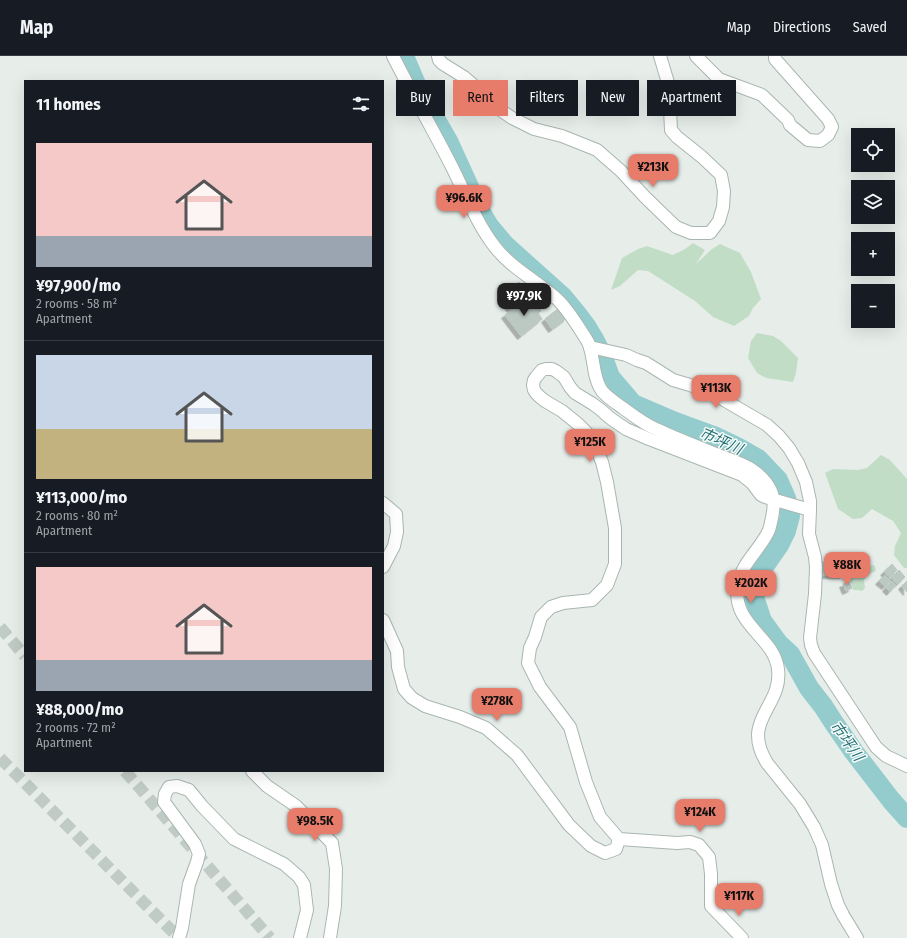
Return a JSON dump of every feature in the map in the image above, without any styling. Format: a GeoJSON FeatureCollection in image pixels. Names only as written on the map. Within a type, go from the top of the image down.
{"type":"FeatureCollection","features":[{"type":"Feature","properties":{"kind":"street"},"geometry":{"type":"LineString","coordinates":[[393,56],[453,169],[483,230],[497,249],[507,259],[557,299],[570,314],[588,342],[596,379],[602,391],[612,401],[656,429],[752,469],[769,487],[773,500],[773,514],[768,530],[743,569],[737,591],[741,611],[752,628],[770,649],[778,670],[776,691],[761,718],[759,725],[759,744],[763,756],[800,804],[814,827],[822,845],[831,884],[838,905],[857,938]]}},
{"type":"Feature","properties":{"kind":"street"},"geometry":{"type":"LineString","coordinates":[[438,56],[439,60],[443,64],[464,77],[494,106],[512,118],[534,129],[562,136],[597,150],[621,171],[676,227],[691,234],[710,233],[719,221],[723,207],[724,191],[721,175],[671,130],[669,86],[660,56]]}},
{"type":"Feature","properties":{"kind":"street"},"geometry":{"type":"LineString","coordinates":[[696,56],[719,79],[762,95],[788,120],[790,125],[808,140],[820,141],[828,135],[832,127],[828,119],[775,59],[775,56]]}},
{"type":"Feature","properties":{"kind":"street"},"geometry":{"type":"LineString","coordinates":[[590,347],[626,356],[646,363],[673,380],[712,393],[766,425],[779,436],[789,448],[798,463],[806,482],[810,510],[809,534],[816,567],[815,594],[810,638],[811,645],[814,653],[876,747],[886,756],[907,766]]}},
{"type":"Feature","properties":{"kind":"street"},"geometry":{"type":"LineString","coordinates":[[742,938],[711,906],[711,874],[709,857],[699,845],[690,842],[677,843],[619,839],[600,817],[586,782],[570,727],[540,687],[528,663],[530,648],[541,617],[551,607],[592,600],[607,585],[615,564],[615,528],[607,482],[598,451],[592,438],[582,427],[536,393],[533,385],[536,377],[542,370],[552,369],[564,377],[575,393],[594,404],[617,424],[649,439],[742,475],[752,483],[761,495],[765,497],[810,510]]}},
{"type":"Feature","properties":{"kind":"street"},"geometry":{"type":"LineString","coordinates":[[384,504],[396,514],[397,532],[394,546],[384,566]]}},
{"type":"Feature","properties":{"kind":"street"},"geometry":{"type":"LineString","coordinates":[[384,622],[397,651],[398,668],[404,689],[412,698],[425,706],[460,717],[486,728],[517,756],[569,825],[591,846],[605,853],[616,849],[619,839]]}},
{"type":"Feature","properties":{"kind":"street"},"geometry":{"type":"LineString","coordinates":[[253,772],[267,786],[296,806],[332,843],[336,869],[335,906],[330,938]]}},
{"type":"Feature","properties":{"kind":"street"},"geometry":{"type":"LineString","coordinates":[[179,938],[189,884],[199,854],[195,844],[164,802],[164,794],[169,787],[177,786],[189,790],[202,806],[234,839],[284,864],[299,877],[304,885],[307,910],[300,938]]}},
{"type":"Feature","properties":{"kind":"green space"},"geometry":{"type":"Polygon","coordinates":[[[693,243],[705,250],[696,264],[712,249],[720,244],[740,253],[751,272],[761,299],[753,308],[749,316],[734,326],[713,317],[695,301],[648,271],[638,270],[620,286],[611,290],[622,258],[647,246],[673,255],[693,243]]]}},
{"type":"Feature","properties":{"kind":"green space"},"geometry":{"type":"Polygon","coordinates":[[[757,333],[773,336],[781,341],[798,358],[793,382],[766,378],[757,373],[748,358],[751,341],[757,333]]]}},
{"type":"Feature","properties":{"kind":"green space"},"geometry":{"type":"Polygon","coordinates":[[[881,455],[890,460],[907,479],[907,568],[904,568],[894,555],[895,546],[901,533],[893,521],[872,509],[862,518],[853,519],[838,509],[825,473],[833,469],[858,470],[867,468],[881,455]]]}},
{"type":"Feature","properties":{"kind":"green space"},"geometry":{"type":"Polygon","coordinates":[[[860,561],[864,568],[872,565],[875,566],[876,571],[867,575],[864,580],[865,588],[862,591],[853,590],[848,578],[849,577],[844,575],[844,562],[860,561]]]}},
{"type":"Feature","properties":{"kind":"building"},"geometry":{"type":"Polygon","coordinates":[[[519,282],[528,295],[511,309],[501,296],[519,282]]]}},
{"type":"Feature","properties":{"kind":"building"},"geometry":{"type":"Polygon","coordinates":[[[527,298],[531,305],[535,302],[541,311],[538,313],[542,319],[521,336],[505,315],[527,298]]]}},
{"type":"Feature","properties":{"kind":"building"},"geometry":{"type":"Polygon","coordinates":[[[559,308],[567,318],[552,329],[545,319],[559,308]]]}},
{"type":"Feature","properties":{"kind":"building"},"geometry":{"type":"Polygon","coordinates":[[[820,562],[843,562],[843,575],[820,575],[820,562]]]}},
{"type":"Feature","properties":{"kind":"building"},"geometry":{"type":"Polygon","coordinates":[[[892,564],[897,570],[890,577],[884,572],[892,564]]]}},
{"type":"Feature","properties":{"kind":"building"},"geometry":{"type":"Polygon","coordinates":[[[899,570],[905,577],[898,584],[891,578],[899,570]]]}},
{"type":"Feature","properties":{"kind":"building"},"geometry":{"type":"Polygon","coordinates":[[[885,575],[891,581],[885,586],[879,581],[885,575]]]}},
{"type":"Feature","properties":{"kind":"building"},"geometry":{"type":"Polygon","coordinates":[[[892,581],[896,585],[890,592],[886,588],[892,581]]]}},
{"type":"Feature","properties":{"kind":"building"},"geometry":{"type":"Polygon","coordinates":[[[907,581],[907,592],[902,586],[907,581]]]}},
{"type":"Feature","properties":{"kind":"building"},"geometry":{"type":"Polygon","coordinates":[[[849,582],[852,588],[846,591],[843,584],[849,582]]]}},
{"type":"Feature","properties":{"kind":"waterway","name":"市坪川"},"geometry":{"type":"LineString","coordinates":[[404,56],[418,89],[448,141],[480,211],[489,226],[505,245],[563,297],[577,314],[595,341],[610,377],[633,404],[675,422],[716,437],[737,447],[758,459],[778,480],[786,498],[790,516],[786,531],[779,545],[753,585],[755,600],[762,621],[778,643],[790,654],[809,688],[854,752],[891,800],[907,818]]}},
{"type":"Feature","properties":{"kind":"tunnel"},"geometry":{"type":"LineString","coordinates":[[0,627],[24,655]]}},
{"type":"Feature","properties":{"kind":"tunnel"},"geometry":{"type":"LineString","coordinates":[[0,758],[179,938]]}},
{"type":"Feature","properties":{"kind":"tunnel"},"geometry":{"type":"LineString","coordinates":[[126,772],[270,938]]}}]}
